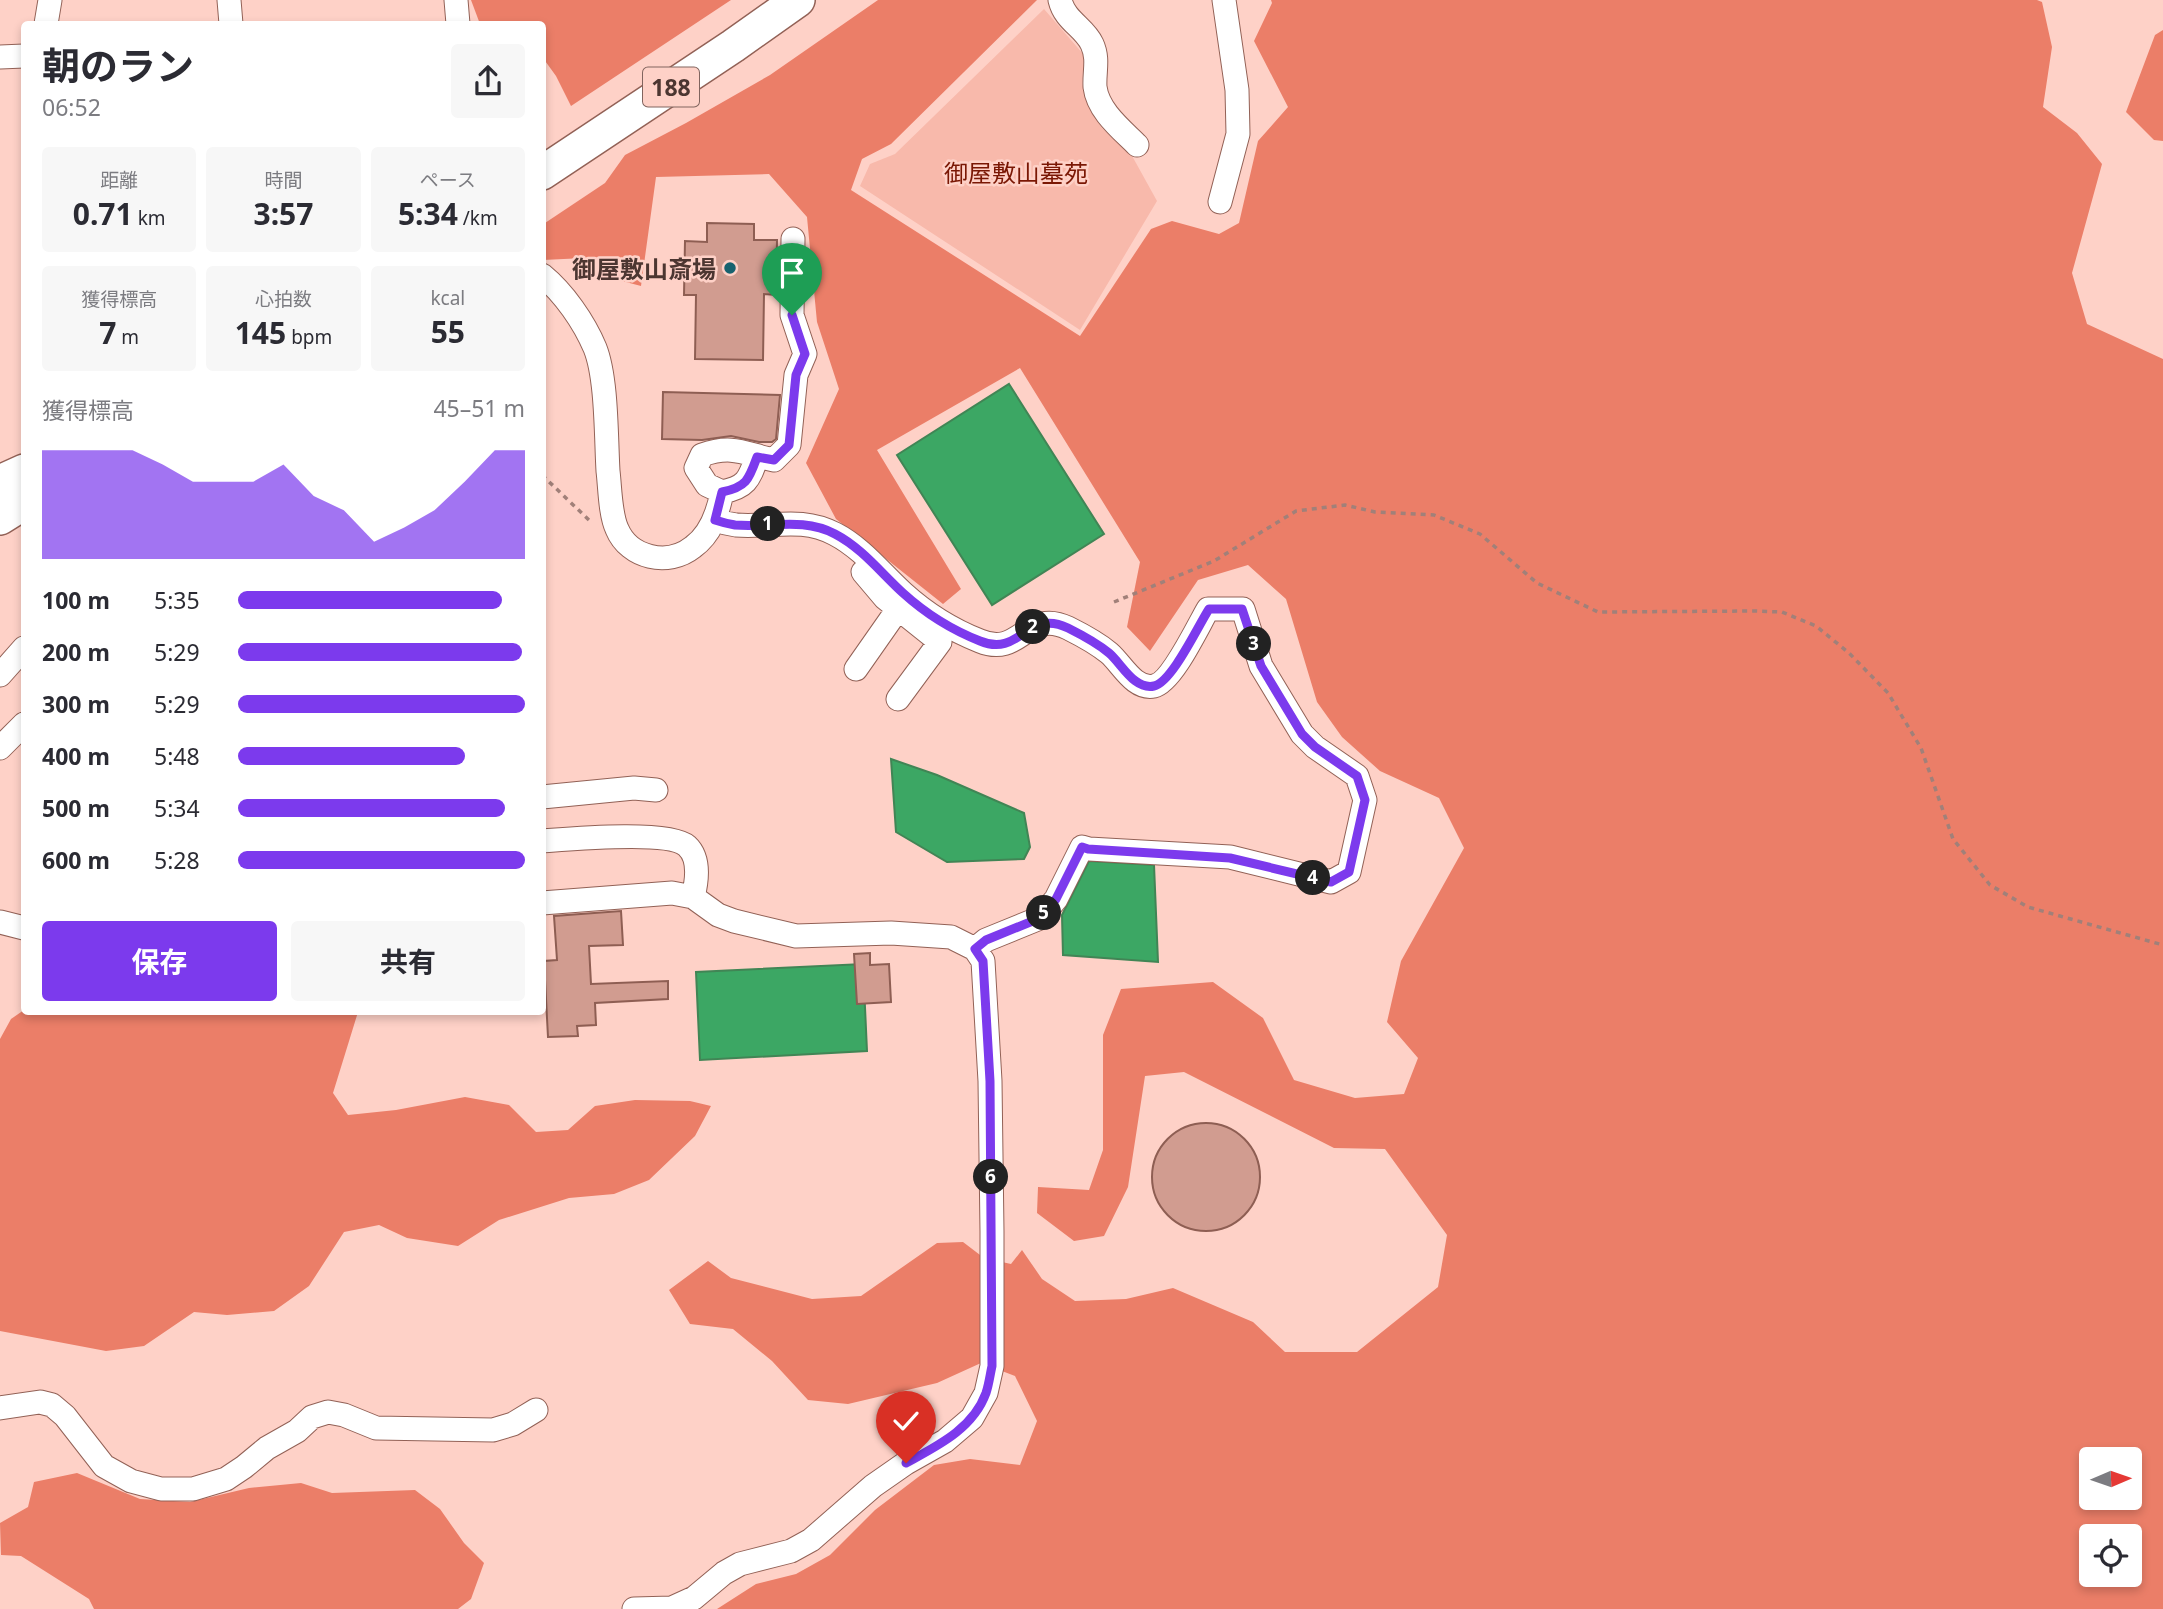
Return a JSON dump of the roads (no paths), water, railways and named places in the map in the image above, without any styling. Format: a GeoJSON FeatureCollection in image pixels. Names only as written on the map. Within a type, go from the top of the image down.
{"type":"FeatureCollection","features":[{"type":"Feature","properties":{"kind":"highway","name":"188"},"geometry":{"type":"LineString","coordinates":[[546,170],[798,0]]}},
{"type":"Feature","properties":{"kind":"highway"},"geometry":{"type":"LineString","coordinates":[[0,482],[21,472]]}},
{"type":"Feature","properties":{"kind":"highway"},"geometry":{"type":"LineString","coordinates":[[0,518],[21,505]]}},
{"type":"Feature","properties":{"kind":"street"},"geometry":{"type":"LineString","coordinates":[[47,21],[51,0]]}},
{"type":"Feature","properties":{"kind":"street"},"geometry":{"type":"LineString","coordinates":[[229,0],[231,21]]}},
{"type":"Feature","properties":{"kind":"street"},"geometry":{"type":"LineString","coordinates":[[456,0],[458,21]]}},
{"type":"Feature","properties":{"kind":"street"},"geometry":{"type":"LineString","coordinates":[[1060,0],[1068,18],[1091,41],[1097,57],[1095,89],[1104,111],[1137,145]]}},
{"type":"Feature","properties":{"kind":"street"},"geometry":{"type":"LineString","coordinates":[[1220,202],[1238,134],[1237,90],[1224,0]]}},
{"type":"Feature","properties":{"kind":"street"},"geometry":{"type":"LineString","coordinates":[[0,57],[21,56]]}},
{"type":"Feature","properties":{"kind":"street"},"geometry":{"type":"LineString","coordinates":[[793,239],[792,315],[805,354],[796,375],[789,445],[774,460],[736,449],[718,449],[702,455],[696,468],[719,506],[735,525],[807,523],[835,534],[862,552],[905,595],[941,622],[981,642],[1001,646],[1037,624],[1065,626],[1111,654],[1135,680],[1146,687],[1158,685],[1168,676],[1209,609],[1242,609],[1261,666],[1302,734],[1315,747],[1357,776],[1365,800],[1349,872],[1331,882],[1230,858],[1082,847],[1056,899],[1040,918],[986,940],[975,949]]}},
{"type":"Feature","properties":{"kind":"street"},"geometry":{"type":"LineString","coordinates":[[546,279],[576,313],[596,350],[603,386],[610,489],[616,528],[627,545],[645,557],[671,557],[693,548],[719,506],[733,489],[749,479],[757,457]]}},
{"type":"Feature","properties":{"kind":"street"},"geometry":{"type":"LineString","coordinates":[[849,543],[848,554],[885,598],[940,642],[898,699]]}},
{"type":"Feature","properties":{"kind":"street"},"geometry":{"type":"LineString","coordinates":[[856,669],[898,609]]}},
{"type":"Feature","properties":{"kind":"street"},"geometry":{"type":"LineString","coordinates":[[0,675],[21,651]]}},
{"type":"Feature","properties":{"kind":"street"},"geometry":{"type":"LineString","coordinates":[[0,748],[21,727]]}},
{"type":"Feature","properties":{"kind":"street"},"geometry":{"type":"LineString","coordinates":[[546,797],[634,788],[656,790]]}},
{"type":"Feature","properties":{"kind":"street"},"geometry":{"type":"LineString","coordinates":[[546,841],[593,837],[674,839],[688,847],[697,865],[693,897]]}},
{"type":"Feature","properties":{"kind":"street"},"geometry":{"type":"LineString","coordinates":[[546,903],[672,893],[693,897],[718,915],[734,921],[796,936],[891,933],[951,937],[975,949],[983,961],[990,1081],[992,1232],[992,1366],[986,1393],[972,1418],[945,1441],[873,1486],[811,1541],[791,1551],[740,1564],[724,1573],[694,1598],[672,1608],[634,1609]]}},
{"type":"Feature","properties":{"kind":"street"},"geometry":{"type":"LineString","coordinates":[[0,922],[21,927]]}},
{"type":"Feature","properties":{"kind":"street"},"geometry":{"type":"LineString","coordinates":[[0,1408],[40,1402],[52,1405],[65,1416],[104,1466],[131,1481],[161,1489],[193,1489],[226,1479],[267,1448],[297,1431],[312,1417],[328,1412],[344,1415],[376,1428],[493,1430],[513,1424],[536,1410]]}},
{"type":"Feature","properties":{"kind":"place","name":"御屋敷山斎場"},"geometry":{"type":"Point","coordinates":[730,268]}},
{"type":"Feature","properties":{"kind":"park label","name":"御屋敷山墓苑"},"geometry":{"type":"Point","coordinates":[1016,172]}}]}
